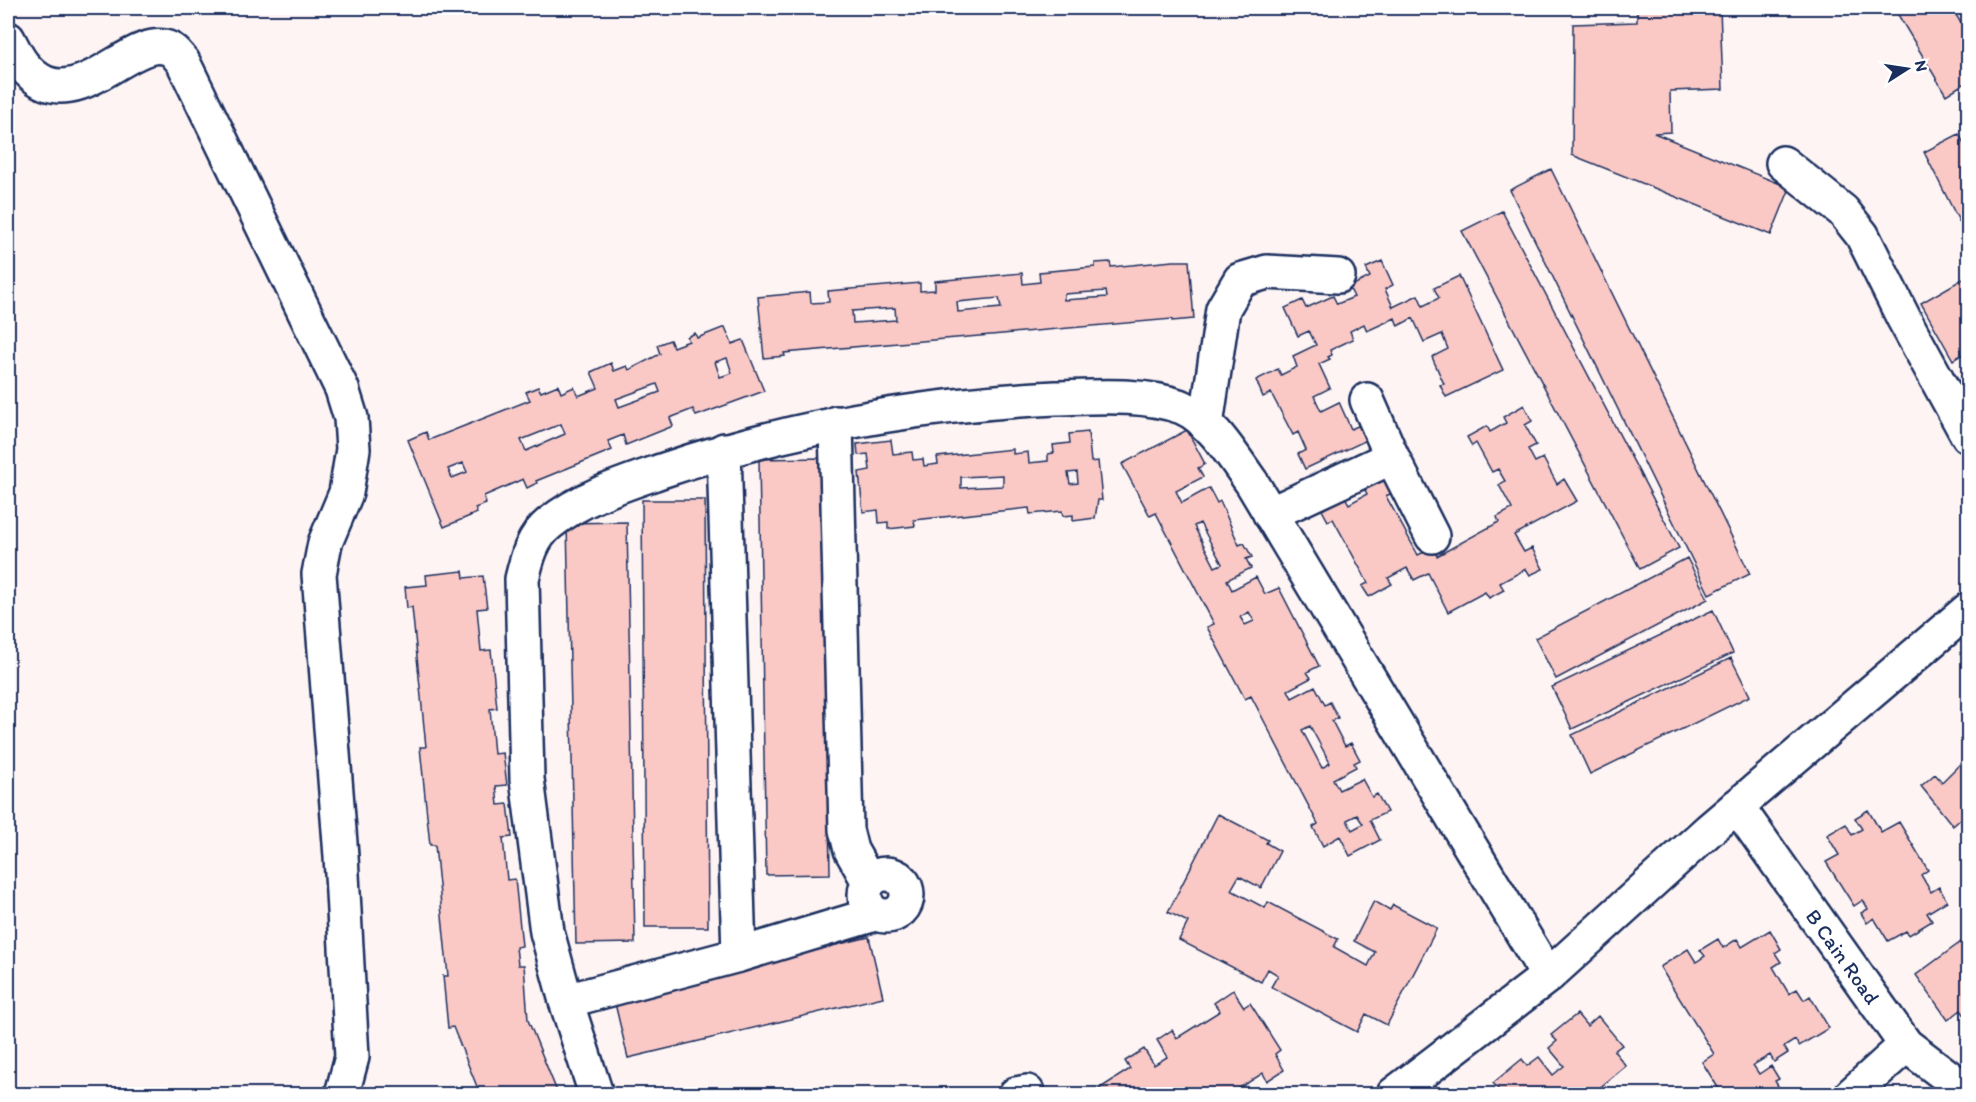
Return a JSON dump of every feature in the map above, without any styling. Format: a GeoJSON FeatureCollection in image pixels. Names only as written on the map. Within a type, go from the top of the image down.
{"type":"FeatureCollection","features":[{"type":"Feature","properties":{"kind":"street"},"geometry":{"type":"LineString","coordinates":[[8,39],[24,67],[42,82],[62,85],[85,82],[141,51],[158,46],[171,49],[183,62],[342,389],[351,418],[353,448],[346,493],[325,543],[320,574],[341,856],[352,1057],[342,1095]]}},
{"type":"Feature","properties":{"kind":"street"},"geometry":{"type":"LineString","coordinates":[[1783,163],[1844,211],[1862,235],[1904,320],[1968,436]]}},
{"type":"Feature","properties":{"kind":"street"},"geometry":{"type":"LineString","coordinates":[[1206,425],[1223,309],[1240,280],[1267,272],[1338,276]]}},
{"type":"Feature","properties":{"kind":"street"},"geometry":{"type":"LineString","coordinates":[[596,1095],[547,932],[527,779],[522,579],[530,548],[548,524],[595,494],[724,450],[836,423],[991,401],[1120,395],[1183,407],[1217,433],[1270,514],[1548,976]]}},
{"type":"Feature","properties":{"kind":"street"},"geometry":{"type":"LineString","coordinates":[[1367,400],[1392,457],[1432,536]]}},
{"type":"Feature","properties":{"kind":"street"},"geometry":{"type":"LineString","coordinates":[[566,1001],[739,955],[875,914],[895,915],[905,905],[907,891],[894,875],[881,874],[869,882],[851,850],[846,830],[836,423]]}},
{"type":"Feature","properties":{"kind":"street"},"geometry":{"type":"LineString","coordinates":[[724,450],[739,955]]}},
{"type":"Feature","properties":{"kind":"street"},"geometry":{"type":"LineString","coordinates":[[1270,514],[1392,457]]}},
{"type":"Feature","properties":{"kind":"street"},"geometry":{"type":"LineString","coordinates":[[1394,1095],[1548,976],[1737,806],[1968,609]]}},
{"type":"Feature","properties":{"kind":"street","name":"B Cain Road"},"geometry":{"type":"LineString","coordinates":[[1737,806],[1906,1046],[1968,1092]]}},
{"type":"Feature","properties":{"kind":"street"},"geometry":{"type":"LineString","coordinates":[[1852,1095],[1906,1046]]}},
{"type":"Feature","properties":{"kind":"building"},"geometry":{"type":"Polygon","coordinates":[[[1637,8],[1720,8],[1723,89],[1670,91],[1671,132],[1654,133],[1790,188],[1771,235],[1572,155],[1573,24],[1637,22],[1637,8]]]}},
{"type":"Feature","properties":{"kind":"building"},"geometry":{"type":"Polygon","coordinates":[[[1894,8],[1952,8],[1968,35],[1968,81],[1946,95],[1894,8]]]}},
{"type":"Feature","properties":{"kind":"building"},"geometry":{"type":"Polygon","coordinates":[[[1959,134],[1968,152],[1968,231],[1965,233],[1924,152],[1959,134]]]}},
{"type":"Feature","properties":{"kind":"building"},"geometry":{"type":"Polygon","coordinates":[[[1551,169],[1750,574],[1709,594],[1510,190],[1551,169]]]}},
{"type":"Feature","properties":{"kind":"building"},"geometry":{"type":"Polygon","coordinates":[[[1502,211],[1679,548],[1640,569],[1462,231],[1502,211]]]}},
{"type":"Feature","properties":{"kind":"building"},"geometry":{"type":"Polygon","coordinates":[[[1189,261],[1194,319],[1172,321],[1172,319],[784,353],[785,356],[764,358],[758,297],[810,292],[811,303],[829,302],[828,291],[920,283],[920,291],[935,290],[935,281],[1022,273],[1023,284],[1040,282],[1039,272],[1095,267],[1095,263],[1110,262],[1111,267],[1189,261]],[[1106,291],[1064,294],[1064,300],[1107,297],[1106,291]],[[999,298],[957,302],[958,312],[1001,308],[999,298]],[[895,308],[852,311],[853,323],[896,320],[895,308]]]}},
{"type":"Feature","properties":{"kind":"building"},"geometry":{"type":"Polygon","coordinates":[[[1382,261],[1393,285],[1385,289],[1393,307],[1418,295],[1423,306],[1439,298],[1434,288],[1459,276],[1503,370],[1446,397],[1440,385],[1444,384],[1432,357],[1448,349],[1442,334],[1424,342],[1413,318],[1398,326],[1395,318],[1367,331],[1364,324],[1350,331],[1353,339],[1330,350],[1332,355],[1328,357],[1330,359],[1319,364],[1330,388],[1314,396],[1321,411],[1339,402],[1351,429],[1360,425],[1367,440],[1305,469],[1298,454],[1306,450],[1298,432],[1293,435],[1271,393],[1263,397],[1256,380],[1278,369],[1281,375],[1297,367],[1293,356],[1316,345],[1309,331],[1298,336],[1285,308],[1302,300],[1306,308],[1333,296],[1337,304],[1354,297],[1349,287],[1370,277],[1366,268],[1382,261]]]}},
{"type":"Feature","properties":{"kind":"building"},"geometry":{"type":"Polygon","coordinates":[[[1968,276],[1968,351],[1953,360],[1921,303],[1968,276]]]}},
{"type":"Feature","properties":{"kind":"building"},"geometry":{"type":"Polygon","coordinates":[[[725,327],[732,344],[743,340],[764,391],[696,416],[693,409],[670,418],[673,426],[626,445],[623,435],[608,441],[612,450],[536,481],[537,483],[527,488],[523,479],[484,496],[486,504],[475,508],[477,513],[444,527],[408,440],[426,432],[429,440],[530,400],[526,392],[538,387],[541,392],[558,385],[561,393],[574,387],[578,396],[598,388],[591,372],[611,363],[614,371],[627,366],[629,370],[660,354],[657,345],[670,340],[673,347],[689,341],[687,337],[695,333],[697,338],[725,327]],[[727,358],[715,362],[720,377],[732,373],[727,358]],[[657,384],[616,399],[619,407],[660,392],[657,384]],[[561,424],[521,440],[526,451],[565,434],[561,424]],[[463,463],[448,469],[452,478],[467,472],[463,463]]]}},
{"type":"Feature","properties":{"kind":"building"},"geometry":{"type":"Polygon","coordinates":[[[1524,405],[1532,421],[1525,425],[1536,445],[1528,449],[1535,462],[1543,458],[1557,484],[1564,479],[1577,501],[1514,535],[1524,552],[1532,548],[1543,569],[1530,575],[1526,569],[1500,583],[1504,590],[1489,598],[1485,592],[1448,612],[1428,573],[1414,580],[1407,568],[1388,578],[1392,584],[1369,597],[1362,586],[1368,583],[1333,519],[1328,521],[1322,510],[1345,497],[1349,504],[1367,494],[1364,488],[1385,476],[1394,492],[1386,496],[1418,555],[1432,548],[1437,556],[1499,522],[1497,517],[1512,509],[1499,485],[1505,481],[1498,469],[1492,472],[1476,443],[1472,446],[1467,437],[1487,426],[1490,432],[1506,423],[1503,417],[1524,405]]]}},
{"type":"Feature","properties":{"kind":"building"},"geometry":{"type":"Polygon","coordinates":[[[1187,430],[1205,464],[1198,468],[1203,477],[1176,491],[1182,503],[1209,488],[1217,503],[1220,501],[1239,545],[1244,543],[1252,557],[1246,559],[1251,568],[1227,580],[1232,590],[1256,577],[1265,594],[1279,588],[1319,666],[1307,672],[1311,678],[1288,690],[1292,698],[1315,686],[1325,705],[1330,702],[1338,718],[1332,721],[1345,746],[1351,743],[1360,760],[1354,763],[1356,767],[1333,779],[1339,790],[1362,779],[1372,797],[1377,794],[1387,812],[1370,820],[1380,840],[1350,856],[1340,836],[1323,846],[1313,827],[1318,824],[1251,696],[1245,699],[1207,627],[1214,624],[1156,513],[1150,516],[1122,464],[1187,430]],[[1200,523],[1194,526],[1215,567],[1222,564],[1200,523]],[[1249,612],[1240,617],[1245,625],[1254,621],[1249,612]],[[1310,726],[1302,730],[1322,768],[1330,763],[1310,726]],[[1357,815],[1347,820],[1352,830],[1363,824],[1357,815]]]}},
{"type":"Feature","properties":{"kind":"building"},"geometry":{"type":"Polygon","coordinates":[[[1088,432],[1091,462],[1098,461],[1102,500],[1098,500],[1095,518],[1073,521],[1073,515],[1063,516],[1062,511],[1030,514],[1029,508],[914,520],[915,526],[888,529],[888,522],[879,523],[878,510],[863,512],[859,472],[870,470],[868,454],[858,455],[857,444],[891,440],[893,454],[912,452],[913,460],[923,459],[924,466],[938,464],[937,457],[1013,449],[1013,454],[1028,452],[1029,463],[1048,461],[1048,454],[1054,453],[1053,445],[1070,443],[1069,434],[1088,432]],[[1077,472],[1068,473],[1070,484],[1078,483],[1077,472]],[[1003,475],[961,477],[961,488],[1003,486],[1003,475]]]}},
{"type":"Feature","properties":{"kind":"building"},"geometry":{"type":"Polygon","coordinates":[[[823,458],[830,874],[766,875],[759,459],[823,458]]]}},
{"type":"Feature","properties":{"kind":"building"},"geometry":{"type":"Polygon","coordinates":[[[642,500],[705,500],[708,927],[645,927],[642,500]]]}},
{"type":"Feature","properties":{"kind":"building"},"geometry":{"type":"Polygon","coordinates":[[[627,522],[635,943],[576,944],[567,523],[627,522]]]}},
{"type":"Feature","properties":{"kind":"building"},"geometry":{"type":"Polygon","coordinates":[[[1687,558],[1708,599],[1556,679],[1535,638],[1687,558]]]}},
{"type":"Feature","properties":{"kind":"building"},"geometry":{"type":"Polygon","coordinates":[[[463,571],[464,578],[483,576],[487,608],[477,609],[481,651],[491,650],[497,708],[490,709],[494,754],[503,753],[507,785],[496,786],[498,805],[508,804],[512,837],[503,838],[507,880],[515,879],[522,946],[516,947],[518,965],[524,965],[528,1020],[558,1094],[480,1094],[453,1027],[448,1028],[443,976],[448,976],[435,845],[430,845],[420,747],[426,747],[412,607],[407,608],[405,587],[427,585],[426,575],[463,571]]]}},
{"type":"Feature","properties":{"kind":"building"},"geometry":{"type":"Polygon","coordinates":[[[1713,610],[1733,653],[1572,729],[1552,687],[1713,610]]]}},
{"type":"Feature","properties":{"kind":"building"},"geometry":{"type":"Polygon","coordinates":[[[1731,658],[1750,696],[1590,774],[1572,735],[1731,658]]]}},
{"type":"Feature","properties":{"kind":"building"},"geometry":{"type":"Polygon","coordinates":[[[1968,756],[1968,827],[1962,818],[1953,826],[1921,786],[1935,774],[1942,782],[1968,756]]]}},
{"type":"Feature","properties":{"kind":"building"},"geometry":{"type":"Polygon","coordinates":[[[1868,810],[1881,832],[1899,822],[1928,870],[1921,875],[1931,892],[1939,887],[1947,901],[1927,913],[1932,921],[1909,935],[1906,931],[1888,941],[1874,918],[1867,923],[1861,913],[1868,909],[1863,900],[1854,906],[1826,862],[1839,855],[1827,835],[1846,824],[1852,835],[1862,829],[1855,818],[1868,810]]]}},
{"type":"Feature","properties":{"kind":"building"},"geometry":{"type":"Polygon","coordinates":[[[1218,814],[1268,840],[1266,843],[1280,851],[1261,888],[1239,876],[1231,890],[1265,908],[1268,902],[1338,939],[1334,947],[1368,966],[1375,952],[1354,941],[1374,901],[1390,910],[1393,905],[1437,928],[1387,1025],[1366,1014],[1357,1032],[1271,987],[1278,975],[1268,969],[1261,982],[1179,940],[1188,922],[1168,912],[1218,814]]]}},
{"type":"Feature","properties":{"kind":"building"},"geometry":{"type":"Polygon","coordinates":[[[1770,930],[1781,949],[1775,953],[1781,962],[1773,967],[1789,994],[1797,989],[1804,1000],[1810,996],[1829,1028],[1799,1046],[1795,1040],[1784,1047],[1788,1053],[1774,1062],[1770,1055],[1753,1065],[1759,1074],[1771,1066],[1779,1079],[1775,1081],[1783,1094],[1738,1094],[1735,1089],[1722,1094],[1702,1062],[1714,1054],[1660,967],[1688,949],[1696,962],[1705,956],[1700,950],[1718,939],[1723,948],[1737,939],[1742,947],[1770,930]]]}},
{"type":"Feature","properties":{"kind":"building"},"geometry":{"type":"Polygon","coordinates":[[[869,937],[883,997],[628,1058],[614,999],[869,937]]]}},
{"type":"Feature","properties":{"kind":"building"},"geometry":{"type":"Polygon","coordinates":[[[1961,942],[1968,952],[1968,1020],[1961,1010],[1948,1020],[1916,975],[1961,942]]]}},
{"type":"Feature","properties":{"kind":"building"},"geometry":{"type":"Polygon","coordinates":[[[1233,990],[1244,1007],[1250,1003],[1280,1050],[1275,1054],[1284,1070],[1267,1081],[1263,1073],[1230,1094],[1091,1094],[1130,1069],[1125,1061],[1144,1049],[1154,1065],[1167,1057],[1157,1040],[1172,1030],[1177,1038],[1220,1011],[1214,1003],[1233,990]]]}},
{"type":"Feature","properties":{"kind":"building"},"geometry":{"type":"Polygon","coordinates":[[[1577,1014],[1587,1026],[1598,1016],[1622,1045],[1614,1051],[1626,1066],[1592,1094],[1502,1094],[1493,1083],[1522,1059],[1527,1066],[1539,1057],[1553,1075],[1564,1066],[1549,1048],[1557,1041],[1551,1035],[1577,1014]]]}}]}
